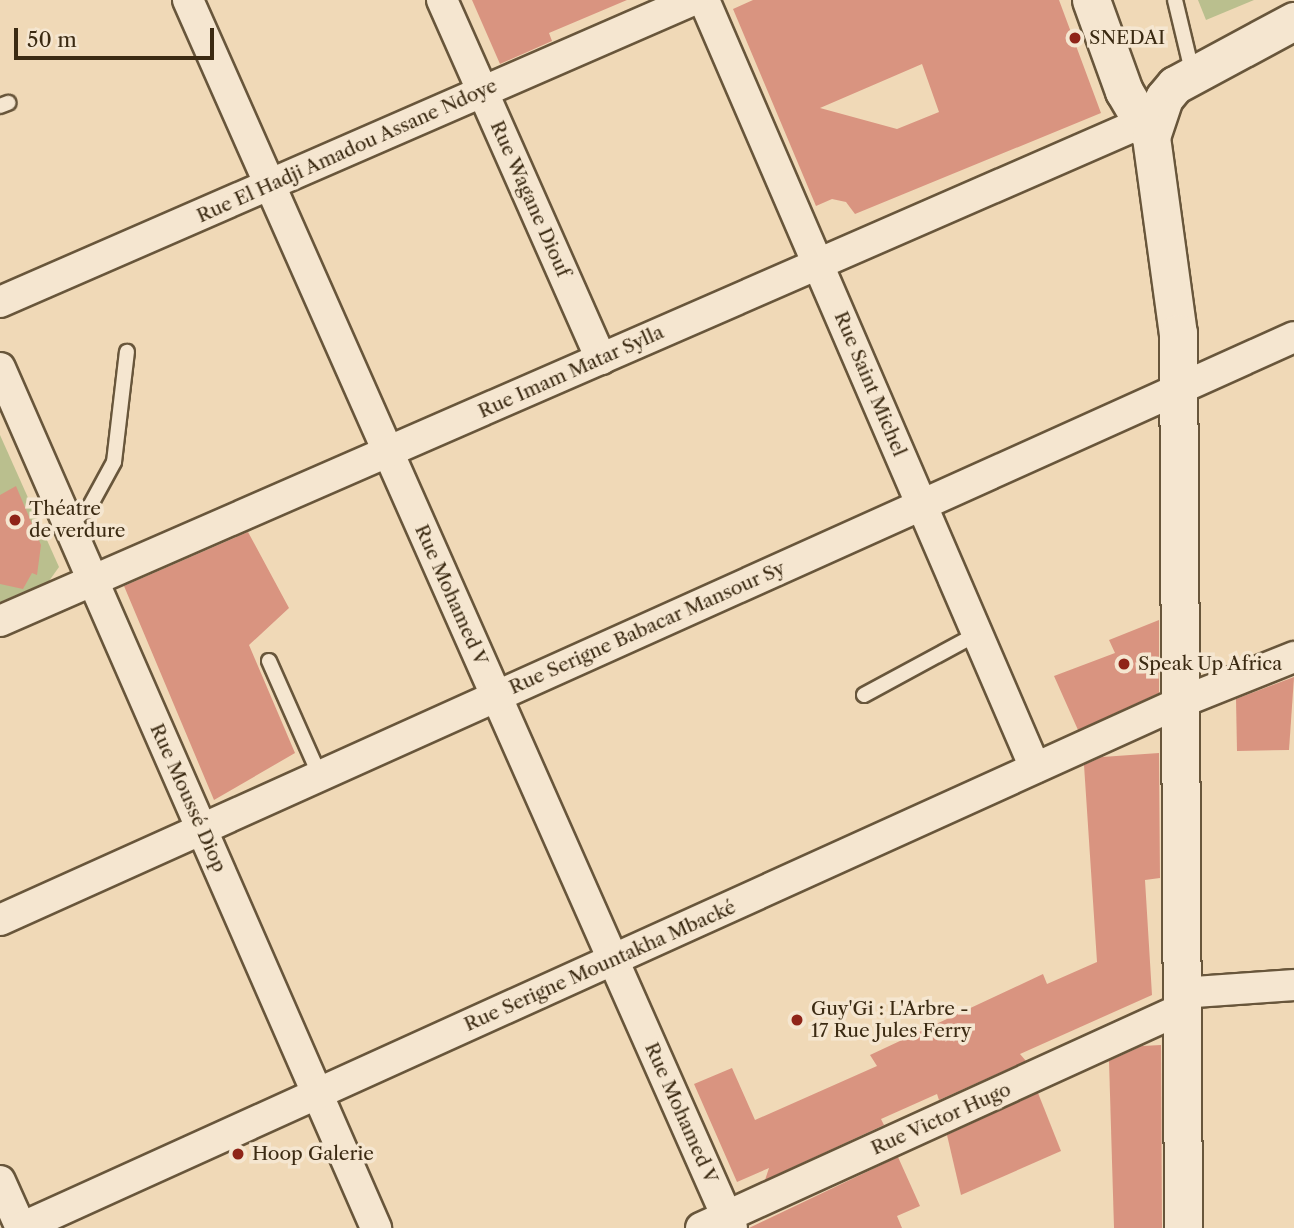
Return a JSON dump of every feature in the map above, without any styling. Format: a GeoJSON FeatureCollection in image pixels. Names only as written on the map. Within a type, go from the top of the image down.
{"type":"FeatureCollection","features":[{"type":"Feature","properties":{"kind":"street","name":"Rue Mohamed V"},"geometry":{"type":"LineString","coordinates":[[188,0],[613,960],[720,1224]]}},
{"type":"Feature","properties":{"kind":"street","name":"Rue Wagane Diouf"},"geometry":{"type":"LineString","coordinates":[[442,0],[601,359]]}},
{"type":"Feature","properties":{"kind":"street","name":"Rue El Hadji Amadou Assane Ndoye"},"geometry":{"type":"LineString","coordinates":[[0,302],[693,0]]}},
{"type":"Feature","properties":{"kind":"street","name":"Rue Saint Michel"},"geometry":{"type":"LineString","coordinates":[[704,0],[1035,768]]}},
{"type":"Feature","properties":{"kind":"street"},"geometry":{"type":"LineString","coordinates":[[1091,0],[1146,130],[1178,333],[1183,1228]]}},
{"type":"Feature","properties":{"kind":"street"},"geometry":{"type":"LineString","coordinates":[[1146,130],[1164,98],[1192,71],[1255,43],[1294,21]]}},
{"type":"Feature","properties":{"kind":"street"},"geometry":{"type":"LineString","coordinates":[[1255,43],[1294,33]]}},
{"type":"Feature","properties":{"kind":"street","name":"Rue Imam Matar Sylla"},"geometry":{"type":"LineString","coordinates":[[0,621],[818,264],[1146,130]]}},
{"type":"Feature","properties":{"kind":"street","name":"Rue Serigne Babacar Mansour Sy"},"geometry":{"type":"LineString","coordinates":[[0,920],[1294,337]]}},
{"type":"Feature","properties":{"kind":"street","name":"Rue Moussé Diop"},"geometry":{"type":"LineString","coordinates":[[0,368],[376,1228]]}},
{"type":"Feature","properties":{"kind":"street","name":"Rue Serigne Mountakha Mbacké"},"geometry":{"type":"LineString","coordinates":[[21,1228],[1179,703],[1294,657]]}},
{"type":"Feature","properties":{"kind":"street"},"geometry":{"type":"LineString","coordinates":[[1181,1001],[1294,985]]}},
{"type":"Feature","properties":{"kind":"street","name":"Rue Victor Hugo"},"geometry":{"type":"LineString","coordinates":[[720,1224],[1181,1001]]}},
{"type":"Feature","properties":{"kind":"street"},"geometry":{"type":"LineString","coordinates":[[0,1181],[21,1228]]}},
{"type":"Feature","properties":{"kind":"lane"},"geometry":{"type":"LineString","coordinates":[[1175,0],[1192,71]]}},
{"type":"Feature","properties":{"kind":"lane"},"geometry":{"type":"LineString","coordinates":[[69,525],[90,506],[114,462],[127,352]]}},
{"type":"Feature","properties":{"kind":"lane"},"geometry":{"type":"LineString","coordinates":[[864,695],[978,634]]}},
{"type":"Feature","properties":{"kind":"lane"},"geometry":{"type":"LineString","coordinates":[[269,661],[320,776]]}},
{"type":"Feature","properties":{"kind":"green space"},"geometry":{"type":"Polygon","coordinates":[[[1198,0],[1254,0],[1206,20],[1198,0]]]}},
{"type":"Feature","properties":{"kind":"green space","name":"Théatre de verdure"},"geometry":{"type":"Polygon","coordinates":[[[0,435],[59,567],[49,581],[0,602],[0,435]]]}},
{"type":"Feature","properties":{"kind":"building"},"geometry":{"type":"Polygon","coordinates":[[[472,0],[627,0],[549,33],[552,41],[500,64],[472,0]]]}},
{"type":"Feature","properties":{"kind":"building"},"geometry":{"type":"Polygon","coordinates":[[[753,0],[1059,0],[1101,113],[855,214],[846,202],[832,199],[816,206],[733,9],[753,0]],[[922,64],[820,108],[897,129],[939,112],[922,64]]]}},
{"type":"Feature","properties":{"kind":"building","name":"Théatre de verdure"},"geometry":{"type":"Polygon","coordinates":[[[16,486],[41,545],[37,575],[32,573],[23,589],[0,584],[0,495],[16,486]]]}},
{"type":"Feature","properties":{"kind":"building"},"geometry":{"type":"Polygon","coordinates":[[[248,532],[289,608],[249,645],[295,753],[214,800],[124,586],[248,532]]]}},
{"type":"Feature","properties":{"kind":"building","name":"Speak Up Africa"},"geometry":{"type":"Polygon","coordinates":[[[1159,620],[1159,693],[1078,730],[1054,676],[1115,653],[1109,640],[1159,620]]]}},
{"type":"Feature","properties":{"kind":"building"},"geometry":{"type":"Polygon","coordinates":[[[1294,677],[1289,750],[1237,751],[1236,699],[1294,677]]]}},
{"type":"Feature","properties":{"kind":"building"},"geometry":{"type":"Polygon","coordinates":[[[1159,753],[1160,878],[1145,880],[1152,995],[1020,1054],[1026,1061],[939,1100],[937,1094],[881,1119],[884,1125],[765,1180],[769,1168],[737,1182],[694,1084],[732,1068],[755,1120],[877,1066],[870,1055],[1043,974],[1047,984],[1097,962],[1084,765],[1102,757],[1159,753]]]}},
{"type":"Feature","properties":{"kind":"building"},"geometry":{"type":"Polygon","coordinates":[[[1161,1045],[1162,1228],[1114,1228],[1109,1061],[1142,1046],[1161,1045]]]}},
{"type":"Feature","properties":{"kind":"building"},"geometry":{"type":"Polygon","coordinates":[[[1038,1093],[1061,1151],[961,1195],[947,1135],[1038,1093]]]}},
{"type":"Feature","properties":{"kind":"building"},"geometry":{"type":"Polygon","coordinates":[[[898,1157],[920,1206],[897,1216],[902,1228],[749,1228],[898,1157]]]}},
{"type":"Feature","properties":{"kind":"place","name":"SNEDAI"},"geometry":{"type":"Point","coordinates":[1075,38]}},
{"type":"Feature","properties":{"kind":"place","name":"Théatre de verdure"},"geometry":{"type":"Point","coordinates":[15,520]}},
{"type":"Feature","properties":{"kind":"place","name":"Speak Up Africa"},"geometry":{"type":"Point","coordinates":[1124,664]}},
{"type":"Feature","properties":{"kind":"place","name":"Guy'Gi : L'Arbre - 17 Rue Jules Ferry"},"geometry":{"type":"Point","coordinates":[797,1020]}},
{"type":"Feature","properties":{"kind":"place","name":"Hoop Galerie"},"geometry":{"type":"Point","coordinates":[238,1154]}}]}
